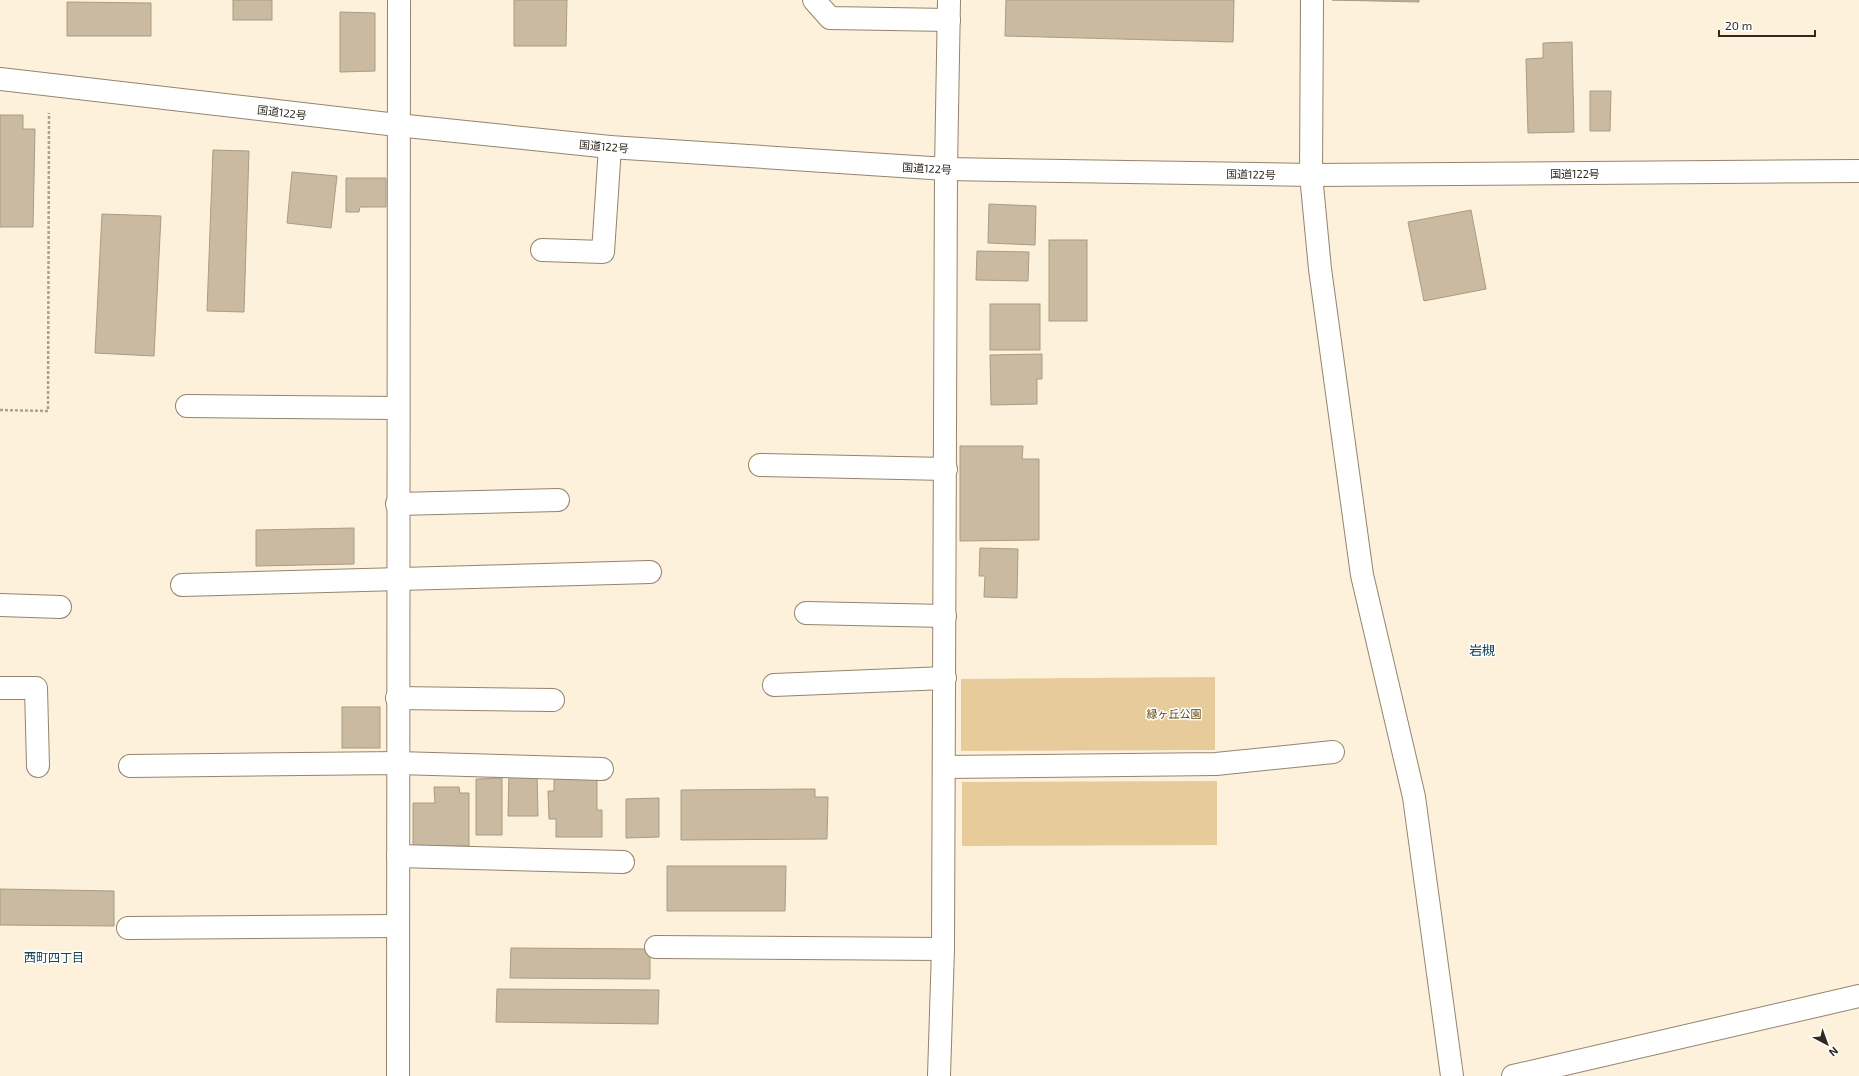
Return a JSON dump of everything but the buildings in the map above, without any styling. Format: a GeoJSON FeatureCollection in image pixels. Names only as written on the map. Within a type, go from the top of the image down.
{"type":"FeatureCollection","features":[{"type":"Feature","properties":{"kind":"main road"},"geometry":{"type":"LineString","coordinates":[[398,1076],[397,125],[399,0]]}},
{"type":"Feature","properties":{"kind":"main road"},"geometry":{"type":"LineString","coordinates":[[814,0],[830,18],[949,10],[946,169],[943,950],[939,1076]]}},
{"type":"Feature","properties":{"kind":"main road"},"geometry":{"type":"LineString","coordinates":[[1312,0],[1311,175],[1321,276],[1362,575],[1414,797],[1452,1076]]}},
{"type":"Feature","properties":{"kind":"main road","name":"国道122号"},"geometry":{"type":"LineString","coordinates":[[0,80],[49,84],[397,125],[610,147],[946,169],[1311,175],[1859,171]]}},
{"type":"Feature","properties":{"kind":"main road"},"geometry":{"type":"LineString","coordinates":[[542,250],[602,252],[610,147]]}},
{"type":"Feature","properties":{"kind":"main road"},"geometry":{"type":"LineString","coordinates":[[187,406],[397,408]]}},
{"type":"Feature","properties":{"kind":"main road"},"geometry":{"type":"LineString","coordinates":[[760,465],[946,469]]}},
{"type":"Feature","properties":{"kind":"main road"},"geometry":{"type":"LineString","coordinates":[[397,504],[558,500]]}},
{"type":"Feature","properties":{"kind":"main road"},"geometry":{"type":"LineString","coordinates":[[182,585],[650,572]]}},
{"type":"Feature","properties":{"kind":"main road"},"geometry":{"type":"LineString","coordinates":[[0,605],[60,607]]}},
{"type":"Feature","properties":{"kind":"main road"},"geometry":{"type":"LineString","coordinates":[[806,613],[945,616]]}},
{"type":"Feature","properties":{"kind":"main road"},"geometry":{"type":"LineString","coordinates":[[774,685],[945,678]]}},
{"type":"Feature","properties":{"kind":"main road"},"geometry":{"type":"LineString","coordinates":[[0,688],[36,688],[38,766]]}},
{"type":"Feature","properties":{"kind":"main road"},"geometry":{"type":"LineString","coordinates":[[397,698],[553,700]]}},
{"type":"Feature","properties":{"kind":"main road"},"geometry":{"type":"LineString","coordinates":[[944,767],[1216,764],[1333,752]]}},
{"type":"Feature","properties":{"kind":"main road"},"geometry":{"type":"LineString","coordinates":[[130,766],[398,763],[602,768]]}},
{"type":"Feature","properties":{"kind":"main road"},"geometry":{"type":"LineString","coordinates":[[398,856],[623,862]]}},
{"type":"Feature","properties":{"kind":"main road"},"geometry":{"type":"LineString","coordinates":[[128,928],[398,926]]}},
{"type":"Feature","properties":{"kind":"main road"},"geometry":{"type":"LineString","coordinates":[[656,947],[943,950]]}},
{"type":"Feature","properties":{"kind":"main road"},"geometry":{"type":"LineString","coordinates":[[1513,1076],[1859,996]]}},
{"type":"Feature","properties":{"kind":"path"},"geometry":{"type":"LineString","coordinates":[[0,410],[48,411],[49,84]]}},
{"type":"Feature","properties":{"kind":"green space","name":"緑ヶ丘公園"},"geometry":{"type":"Polygon","coordinates":[[[1215,677],[1215,750],[961,751],[961,679],[1215,677]]]}},
{"type":"Feature","properties":{"kind":"green space"},"geometry":{"type":"Polygon","coordinates":[[[1217,781],[1217,845],[962,846],[962,782],[1217,781]]]}},
{"type":"Feature","properties":{"kind":"district","name":"岩槻"},"geometry":{"type":"Point","coordinates":[1482,650]}},
{"type":"Feature","properties":{"kind":"district","name":"西町四丁目"},"geometry":{"type":"Point","coordinates":[54,957]}}]}
